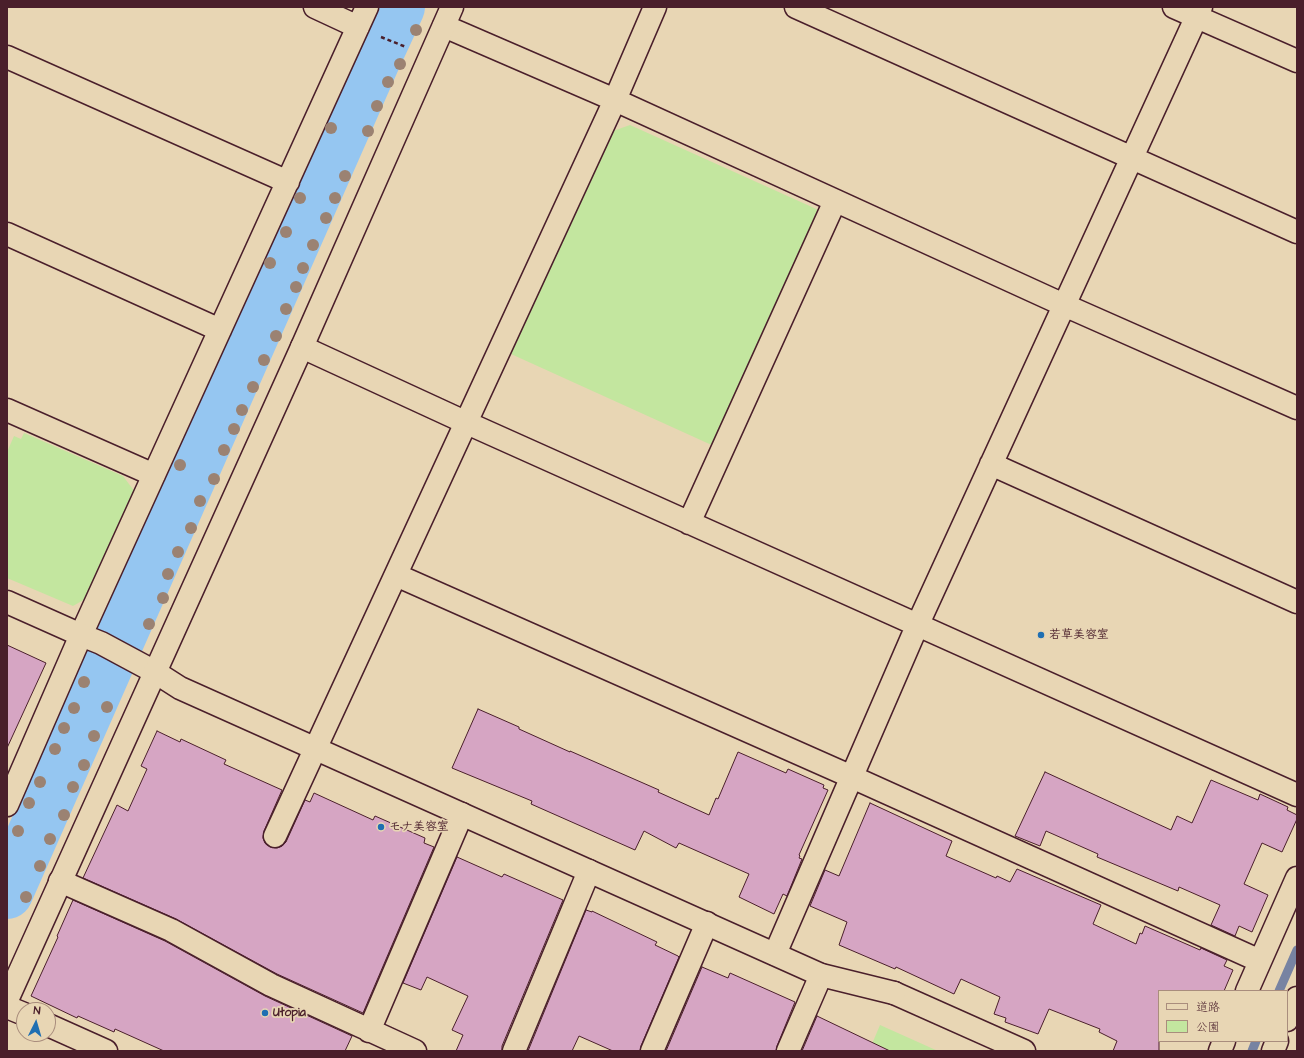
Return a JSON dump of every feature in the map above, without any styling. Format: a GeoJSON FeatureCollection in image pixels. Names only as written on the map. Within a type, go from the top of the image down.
{"type":"FeatureCollection","features":[{"type":"Feature","properties":{"kind":"street"},"geometry":{"type":"LineString","coordinates":[[315,7],[367,30]]}},
{"type":"Feature","properties":{"kind":"street"},"geometry":{"type":"LineString","coordinates":[[7,806],[91,639],[154,475],[288,182],[367,30],[367,7]]}},
{"type":"Feature","properties":{"kind":"street"},"geometry":{"type":"LineString","coordinates":[[275,836],[615,100],[655,7]]}},
{"type":"Feature","properties":{"kind":"street"},"geometry":{"type":"LineString","coordinates":[[796,7],[1297,232]]}},
{"type":"Feature","properties":{"kind":"street"},"geometry":{"type":"LineString","coordinates":[[1174,7],[1199,12],[1297,61]]}},
{"type":"Feature","properties":{"kind":"street"},"geometry":{"type":"LineString","coordinates":[[775,954],[917,626],[1199,12]]}},
{"type":"Feature","properties":{"kind":"street"},"geometry":{"type":"LineString","coordinates":[[7,1000],[302,347],[448,16],[615,100],[1064,305],[1297,408]]}},
{"type":"Feature","properties":{"kind":"street"},"geometry":{"type":"LineString","coordinates":[[7,57],[288,182]]}},
{"type":"Feature","properties":{"kind":"street"},"geometry":{"type":"LineString","coordinates":[[690,523],[836,201]]}},
{"type":"Feature","properties":{"kind":"street"},"geometry":{"type":"LineString","coordinates":[[7,234],[220,330]]}},
{"type":"Feature","properties":{"kind":"street"},"geometry":{"type":"LineString","coordinates":[[302,347],[466,423],[1297,795]]}},
{"type":"Feature","properties":{"kind":"street"},"geometry":{"type":"LineString","coordinates":[[7,410],[154,475]]}},
{"type":"Feature","properties":{"kind":"street"},"geometry":{"type":"LineString","coordinates":[[991,464],[1297,602]]}},
{"type":"Feature","properties":{"kind":"street"},"geometry":{"type":"LineString","coordinates":[[396,575],[852,777],[1260,961]]}},
{"type":"Feature","properties":{"kind":"street"},"geometry":{"type":"LineString","coordinates":[[7,602],[91,639],[134,660],[180,688],[821,975],[894,994],[1024,1051]]}},
{"type":"Feature","properties":{"kind":"street"},"geometry":{"type":"LineString","coordinates":[[369,1031],[462,814]]}},
{"type":"Feature","properties":{"kind":"street"},"geometry":{"type":"LineString","coordinates":[[514,1051],[590,871]]}},
{"type":"Feature","properties":{"kind":"street"},"geometry":{"type":"LineString","coordinates":[[1247,990],[1260,961],[1291,910],[1297,878]]}},
{"type":"Feature","properties":{"kind":"street"},"geometry":{"type":"LineString","coordinates":[[60,881],[171,930],[271,985],[415,1051]]}},
{"type":"Feature","properties":{"kind":"street"},"geometry":{"type":"LineString","coordinates":[[652,1051],[707,924]]}},
{"type":"Feature","properties":{"kind":"street"},"geometry":{"type":"LineString","coordinates":[[788,1051],[821,975]]}},
{"type":"Feature","properties":{"kind":"street"},"geometry":{"type":"LineString","coordinates":[[1288,1018],[1297,998]]}},
{"type":"Feature","properties":{"kind":"street"},"geometry":{"type":"LineString","coordinates":[[56,1029],[106,1051]]}},
{"type":"Feature","properties":{"kind":"path"},"geometry":{"type":"LineString","coordinates":[[367,30],[405,47]]}},
{"type":"Feature","properties":{"kind":"green space"},"geometry":{"type":"Polygon","coordinates":[[[630,125],[823,212],[716,447],[511,354],[613,131],[630,125]]]}},
{"type":"Feature","properties":{"kind":"green space"},"geometry":{"type":"Polygon","coordinates":[[[24,433],[123,476],[135,492],[87,598],[73,606],[7,578],[7,452],[14,436],[21,439],[24,433]]]}},
{"type":"Feature","properties":{"kind":"green space"},"geometry":{"type":"Polygon","coordinates":[[[880,1025],[938,1051],[869,1051],[880,1025]]]}},
{"type":"Feature","properties":{"kind":"building"},"geometry":{"type":"Polygon","coordinates":[[[7,645],[46,663],[7,748],[7,645]]]}},
{"type":"Feature","properties":{"kind":"building"},"geometry":{"type":"Polygon","coordinates":[[[478,709],[570,752],[659,790],[658,792],[709,815],[716,798],[718,799],[738,752],[786,773],[788,769],[824,785],[823,788],[828,790],[799,855],[799,858],[802,859],[787,896],[783,894],[774,914],[739,897],[749,874],[679,843],[676,848],[644,831],[635,850],[531,804],[532,801],[452,768],[478,709]]]}},
{"type":"Feature","properties":{"kind":"building"},"geometry":{"type":"Polygon","coordinates":[[[157,731],[180,742],[181,739],[226,760],[224,764],[282,790],[264,831],[263,838],[265,843],[270,847],[277,848],[286,842],[305,800],[310,802],[314,793],[373,820],[375,816],[425,838],[424,843],[434,847],[363,1013],[277,974],[176,919],[83,878],[117,805],[128,811],[147,769],[141,766],[157,731]]]}},
{"type":"Feature","properties":{"kind":"building"},"geometry":{"type":"Polygon","coordinates":[[[1045,772],[1171,830],[1177,816],[1192,823],[1211,780],[1258,800],[1260,794],[1288,807],[1287,810],[1297,815],[1297,819],[1282,852],[1262,843],[1244,884],[1268,895],[1252,932],[1239,926],[1235,936],[1211,925],[1220,905],[1179,887],[1178,891],[1097,857],[1098,854],[1046,831],[1040,846],[1015,836],[1045,772]]]}},
{"type":"Feature","properties":{"kind":"building"},"geometry":{"type":"Polygon","coordinates":[[[870,803],[952,841],[946,856],[996,878],[997,876],[1010,882],[1017,869],[1101,905],[1093,924],[1136,944],[1140,933],[1142,934],[1145,926],[1227,960],[1224,966],[1233,970],[1224,990],[1158,990],[1159,1051],[1113,1051],[1117,1041],[1099,1032],[1100,1029],[1049,1009],[1038,1034],[1005,1022],[1006,1018],[994,1014],[1000,997],[961,979],[954,994],[896,967],[895,969],[839,945],[847,922],[810,906],[825,870],[839,876],[870,803]]]}},
{"type":"Feature","properties":{"kind":"building"},"geometry":{"type":"Polygon","coordinates":[[[457,857],[502,877],[504,874],[563,900],[502,1046],[502,1051],[456,1051],[463,1035],[452,1030],[468,996],[427,977],[421,990],[403,983],[457,857]]]}},
{"type":"Feature","properties":{"kind":"building"},"geometry":{"type":"Polygon","coordinates":[[[73,900],[165,941],[265,996],[352,1036],[345,1051],[164,1051],[115,1029],[114,1032],[78,1016],[77,1018],[56,1008],[56,1002],[44,1002],[31,996],[58,937],[57,936],[73,900]]]}},
{"type":"Feature","properties":{"kind":"building"},"geometry":{"type":"Polygon","coordinates":[[[586,910],[592,911],[657,942],[655,945],[679,957],[640,1051],[613,1051],[579,1036],[572,1051],[528,1051],[586,910]]]}},
{"type":"Feature","properties":{"kind":"building"},"geometry":{"type":"Polygon","coordinates":[[[702,967],[728,978],[730,973],[795,1002],[776,1051],[666,1051],[702,967]]]}},
{"type":"Feature","properties":{"kind":"building"},"geometry":{"type":"Polygon","coordinates":[[[817,1016],[890,1051],[802,1051],[817,1016]]]}},
{"type":"Feature","properties":{"kind":"waterway"},"geometry":{"type":"LineString","coordinates":[[7,893],[399,7]]}},
{"type":"Feature","properties":{"kind":"waterway"},"geometry":{"type":"LineString","coordinates":[[1279,990],[1297,950]]}},
{"type":"Feature","properties":{"kind":"waterway"},"geometry":{"type":"LineString","coordinates":[[1252,1051],[1256,1042]]}},
{"type":"Feature","properties":{"kind":"place","name":"若草美容室"},"geometry":{"type":"Point","coordinates":[1041,635]}},
{"type":"Feature","properties":{"kind":"place","name":"モナ美容室"},"geometry":{"type":"Point","coordinates":[381,827]}},
{"type":"Feature","properties":{"kind":"place","name":"Utopia"},"geometry":{"type":"Point","coordinates":[265,1013]}}]}
